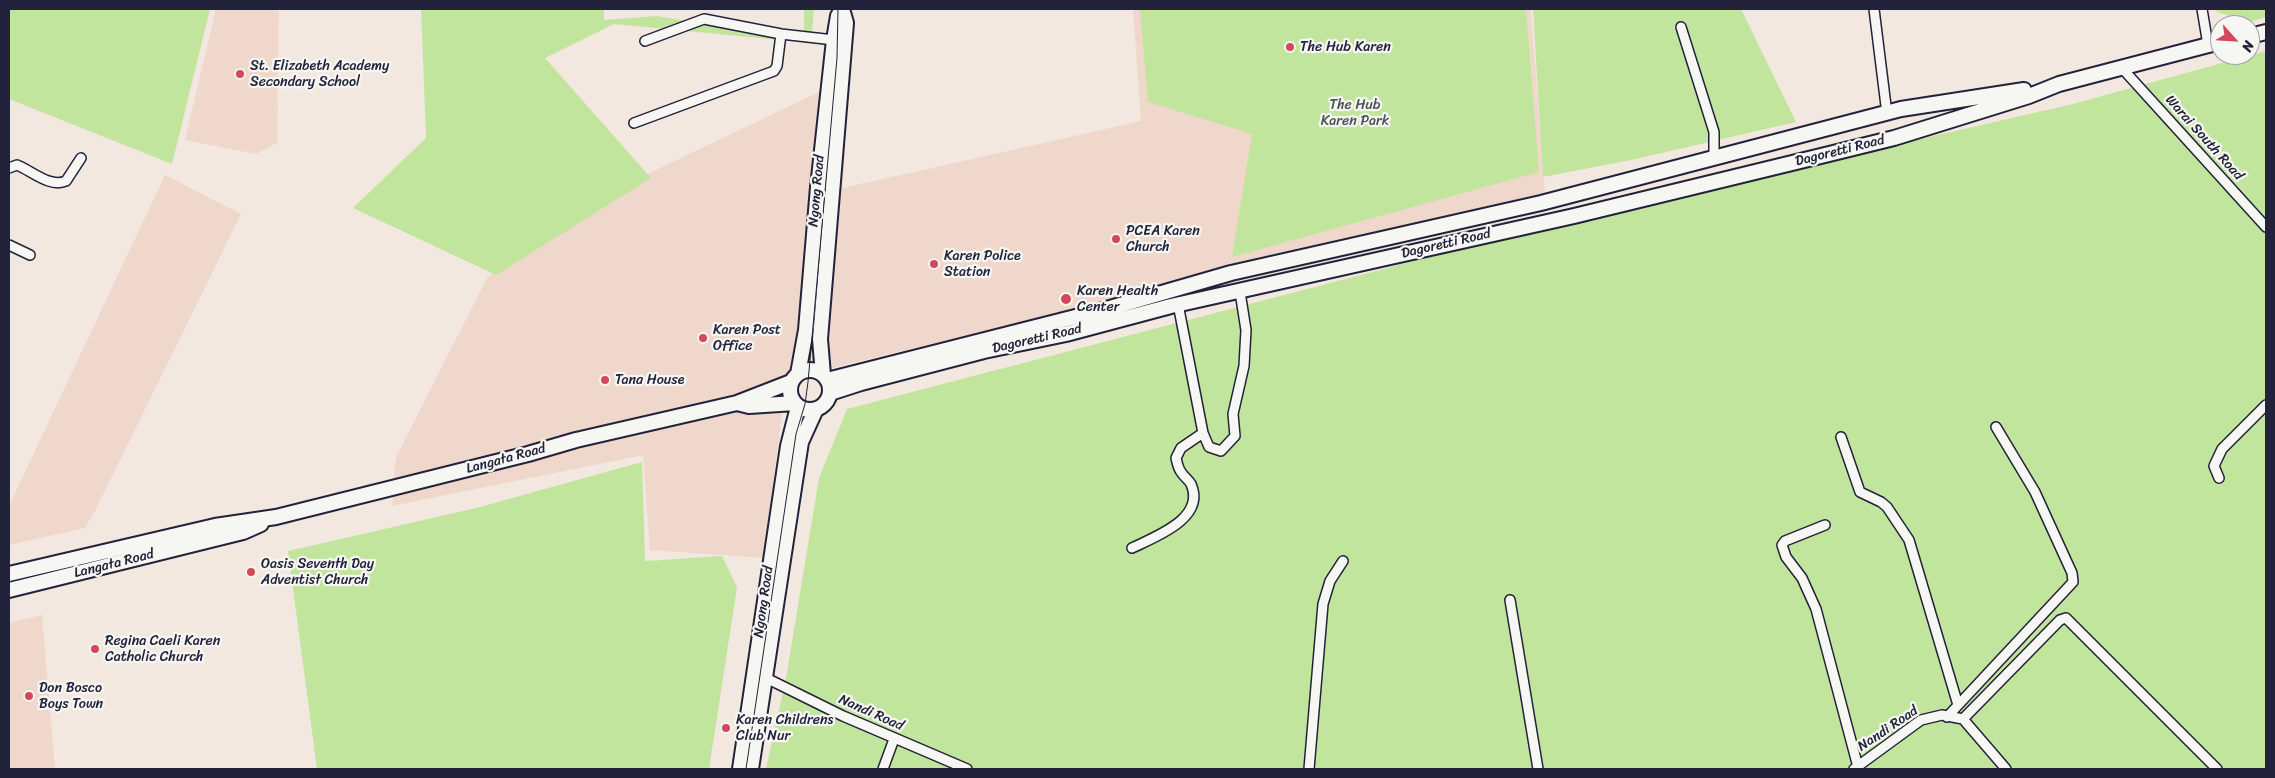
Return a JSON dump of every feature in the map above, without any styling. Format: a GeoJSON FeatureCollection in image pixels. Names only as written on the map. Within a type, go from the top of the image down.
{"type":"FeatureCollection","features":[{"type":"Feature","properties":{"kind":"main road","name":"Ngong Road"},"geometry":{"type":"LineString","coordinates":[[826,382],[820,339],[834,40],[838,16],[842,9]]}},
{"type":"Feature","properties":{"kind":"main road","name":"Ngong Road"},"geometry":{"type":"LineString","coordinates":[[795,378],[806,330],[829,136],[846,23],[842,9]]}},
{"type":"Feature","properties":{"kind":"main road","name":"Dagoretti Road"},"geometry":{"type":"LineString","coordinates":[[826,382],[1103,310],[1231,274],[1441,227],[1714,159],[1901,109],[2059,84],[2210,45]]}},
{"type":"Feature","properties":{"kind":"main road","name":"Dagoretti Road"},"geometry":{"type":"LineString","coordinates":[[826,382],[861,383],[984,351],[1066,334],[1178,304],[1240,292],[1574,216],[1894,138],[2029,96],[2059,84]]}},
{"type":"Feature","properties":{"kind":"main road"},"geometry":{"type":"LineString","coordinates":[[1888,113],[1898,118],[1903,124],[1902,131],[1894,138]]}},
{"type":"Feature","properties":{"kind":"main road"},"geometry":{"type":"LineString","coordinates":[[810,370],[826,382],[824,404],[816,409],[806,410],[796,405],[749,406],[737,403],[810,370]]}},
{"type":"Feature","properties":{"kind":"main road"},"geometry":{"type":"LineString","coordinates":[[795,378],[790,391],[796,405]]}},
{"type":"Feature","properties":{"kind":"main road","name":"Langata Road"},"geometry":{"type":"LineString","coordinates":[[9,574],[215,526],[276,517],[528,454],[576,440],[737,403]]}},
{"type":"Feature","properties":{"kind":"main road","name":"Ngong Road"},"geometry":{"type":"LineString","coordinates":[[740,769],[788,446],[796,405]]}},
{"type":"Feature","properties":{"kind":"main road","name":"Ngong Road"},"geometry":{"type":"LineString","coordinates":[[752,769],[801,442],[816,409]]}},
{"type":"Feature","properties":{"kind":"main road","name":"Langata Road"},"geometry":{"type":"LineString","coordinates":[[9,590],[243,532],[276,517]]}},
{"type":"Feature","properties":{"kind":"street"},"geometry":{"type":"LineString","coordinates":[[1874,9],[1888,113]]}},
{"type":"Feature","properties":{"kind":"street"},"geometry":{"type":"LineString","coordinates":[[2202,9],[2210,32]]}},
{"type":"Feature","properties":{"kind":"street"},"geometry":{"type":"LineString","coordinates":[[645,41],[704,19],[781,34],[834,40]]}},
{"type":"Feature","properties":{"kind":"street"},"geometry":{"type":"LineString","coordinates":[[1680,27],[1714,132],[1714,159]]}},
{"type":"Feature","properties":{"kind":"street"},"geometry":{"type":"LineString","coordinates":[[634,123],[774,71],[777,66],[781,34]]}},
{"type":"Feature","properties":{"kind":"street","name":"Warai South Road"},"geometry":{"type":"LineString","coordinates":[[2121,67],[2266,227]]}},
{"type":"Feature","properties":{"kind":"street"},"geometry":{"type":"LineString","coordinates":[[9,168],[17,165],[48,181],[62,182],[66,181],[81,158]]}},
{"type":"Feature","properties":{"kind":"street"},"geometry":{"type":"LineString","coordinates":[[9,245],[30,255]]}},
{"type":"Feature","properties":{"kind":"street"},"geometry":{"type":"LineString","coordinates":[[1178,304],[1202,433],[1209,447],[1221,451],[1235,436],[1233,414],[1244,366],[1246,330],[1240,292]]}},
{"type":"Feature","properties":{"kind":"street"},"geometry":{"type":"LineString","coordinates":[[2219,478],[2214,466],[2222,449],[2266,405]]}},
{"type":"Feature","properties":{"kind":"street"},"geometry":{"type":"LineString","coordinates":[[1947,717],[2073,582],[2072,573],[2035,492],[1996,427]]}},
{"type":"Feature","properties":{"kind":"street"},"geometry":{"type":"LineString","coordinates":[[1132,548],[1184,519],[1191,510],[1195,500],[1190,483],[1180,472],[1176,458],[1181,448],[1202,433]]}},
{"type":"Feature","properties":{"kind":"street"},"geometry":{"type":"LineString","coordinates":[[1842,437],[1860,492],[1887,507],[1909,540],[1958,705]]}},
{"type":"Feature","properties":{"kind":"street"},"geometry":{"type":"LineString","coordinates":[[1824,525],[1785,541],[1782,545],[1786,557],[1802,578],[1816,609],[1856,768]]}},
{"type":"Feature","properties":{"kind":"street"},"geometry":{"type":"LineString","coordinates":[[1309,769],[1323,604],[1330,581],[1343,561]]}},
{"type":"Feature","properties":{"kind":"street"},"geometry":{"type":"LineString","coordinates":[[1510,600],[1538,769]]}},
{"type":"Feature","properties":{"kind":"street"},"geometry":{"type":"LineString","coordinates":[[2006,769],[1962,719],[2060,620],[2066,618],[2217,769]]}},
{"type":"Feature","properties":{"kind":"street","name":"Nandi Road"},"geometry":{"type":"LineString","coordinates":[[766,678],[843,716],[967,769]]}},
{"type":"Feature","properties":{"kind":"street","name":"Nandi Road"},"geometry":{"type":"LineString","coordinates":[[1856,768],[1921,720],[1942,715],[1962,719]]}},
{"type":"Feature","properties":{"kind":"street"},"geometry":{"type":"LineString","coordinates":[[883,769],[894,739]]}},
{"type":"Feature","properties":{"kind":"shaded area","name":"St. Elizabeth Academy Secondary School"},"geometry":{"type":"Polygon","coordinates":[[[216,9],[279,9],[277,143],[256,154],[185,140],[216,9]]]}},
{"type":"Feature","properties":{"kind":"shaded area"},"geometry":{"type":"Polygon","coordinates":[[[1133,9],[1531,9],[1545,195],[786,379],[764,558],[650,550],[643,455],[392,506],[396,457],[487,278],[498,268],[639,178],[819,92],[847,88],[843,188],[1141,121],[1133,9]]]}},
{"type":"Feature","properties":{"kind":"shaded area"},"geometry":{"type":"Polygon","coordinates":[[[165,175],[241,214],[85,528],[9,545],[9,506],[165,175]]]}},
{"type":"Feature","properties":{"kind":"shaded area","name":"Don Bosco Boys Town"},"geometry":{"type":"Polygon","coordinates":[[[42,615],[55,769],[9,769],[9,623],[42,615]]]}},
{"type":"Feature","properties":{"kind":"green space"},"geometry":{"type":"Polygon","coordinates":[[[9,9],[210,9],[172,164],[9,99],[9,9]]]}},
{"type":"Feature","properties":{"kind":"green space"},"geometry":{"type":"Polygon","coordinates":[[[421,9],[604,9],[604,20],[657,16],[804,39],[804,9],[814,9],[811,43],[614,24],[545,58],[651,178],[496,275],[353,208],[426,138],[421,9]]]}},
{"type":"Feature","properties":{"kind":"green space","name":"The Hub Karen Park"},"geometry":{"type":"Polygon","coordinates":[[[1140,9],[1526,9],[1539,172],[1232,257],[1252,134],[1148,102],[1140,9]]]}},
{"type":"Feature","properties":{"kind":"green space"},"geometry":{"type":"Polygon","coordinates":[[[1533,9],[1741,9],[1796,122],[1631,160],[1543,177],[1533,9]]]}},
{"type":"Feature","properties":{"kind":"green space"},"geometry":{"type":"Polygon","coordinates":[[[2216,9],[2266,9],[2266,17],[2260,19],[2260,15],[2227,15],[2217,12],[2216,9]]]}},
{"type":"Feature","properties":{"kind":"green space"},"geometry":{"type":"Polygon","coordinates":[[[2266,51],[2266,769],[766,769],[786,678],[819,478],[847,409],[1422,259],[1776,172],[2073,104],[2215,65],[2260,65],[2260,53],[2266,51]]]}},
{"type":"Feature","properties":{"kind":"green space"},"geometry":{"type":"Polygon","coordinates":[[[642,462],[645,561],[722,556],[737,587],[709,769],[317,769],[288,551],[476,508],[642,462]]]}},
{"type":"Feature","properties":{"kind":"tram line"},"geometry":{"type":"LineString","coordinates":[[746,769],[796,434],[805,404],[808,382],[837,58],[838,9]]}},
{"type":"Feature","properties":{"kind":"place","name":"The Hub Karen"},"geometry":{"type":"Point","coordinates":[1290,47]}},
{"type":"Feature","properties":{"kind":"place","name":"St. Elizabeth Academy Secondary School"},"geometry":{"type":"Point","coordinates":[240,74]}},
{"type":"Feature","properties":{"kind":"place","name":"PCEA Karen Church"},"geometry":{"type":"Point","coordinates":[1116,239]}},
{"type":"Feature","properties":{"kind":"place","name":"Karen Police Station"},"geometry":{"type":"Point","coordinates":[934,264]}},
{"type":"Feature","properties":{"kind":"place","name":"Karen Health Center"},"geometry":{"type":"Point","coordinates":[1066,299]}},
{"type":"Feature","properties":{"kind":"place","name":"Karen Post Office"},"geometry":{"type":"Point","coordinates":[703,338]}},
{"type":"Feature","properties":{"kind":"place","name":"Tana House"},"geometry":{"type":"Point","coordinates":[605,380]}},
{"type":"Feature","properties":{"kind":"place","name":"Oasis Seventh Day Adventist Church"},"geometry":{"type":"Point","coordinates":[251,572]}},
{"type":"Feature","properties":{"kind":"place","name":"Regina Caeli Karen Catholic Church"},"geometry":{"type":"Point","coordinates":[95,649]}},
{"type":"Feature","properties":{"kind":"place","name":"Don Bosco Boys Town"},"geometry":{"type":"Point","coordinates":[29,696]}},
{"type":"Feature","properties":{"kind":"place","name":"Karen Childrens Club Nur"},"geometry":{"type":"Point","coordinates":[726,728]}}]}
